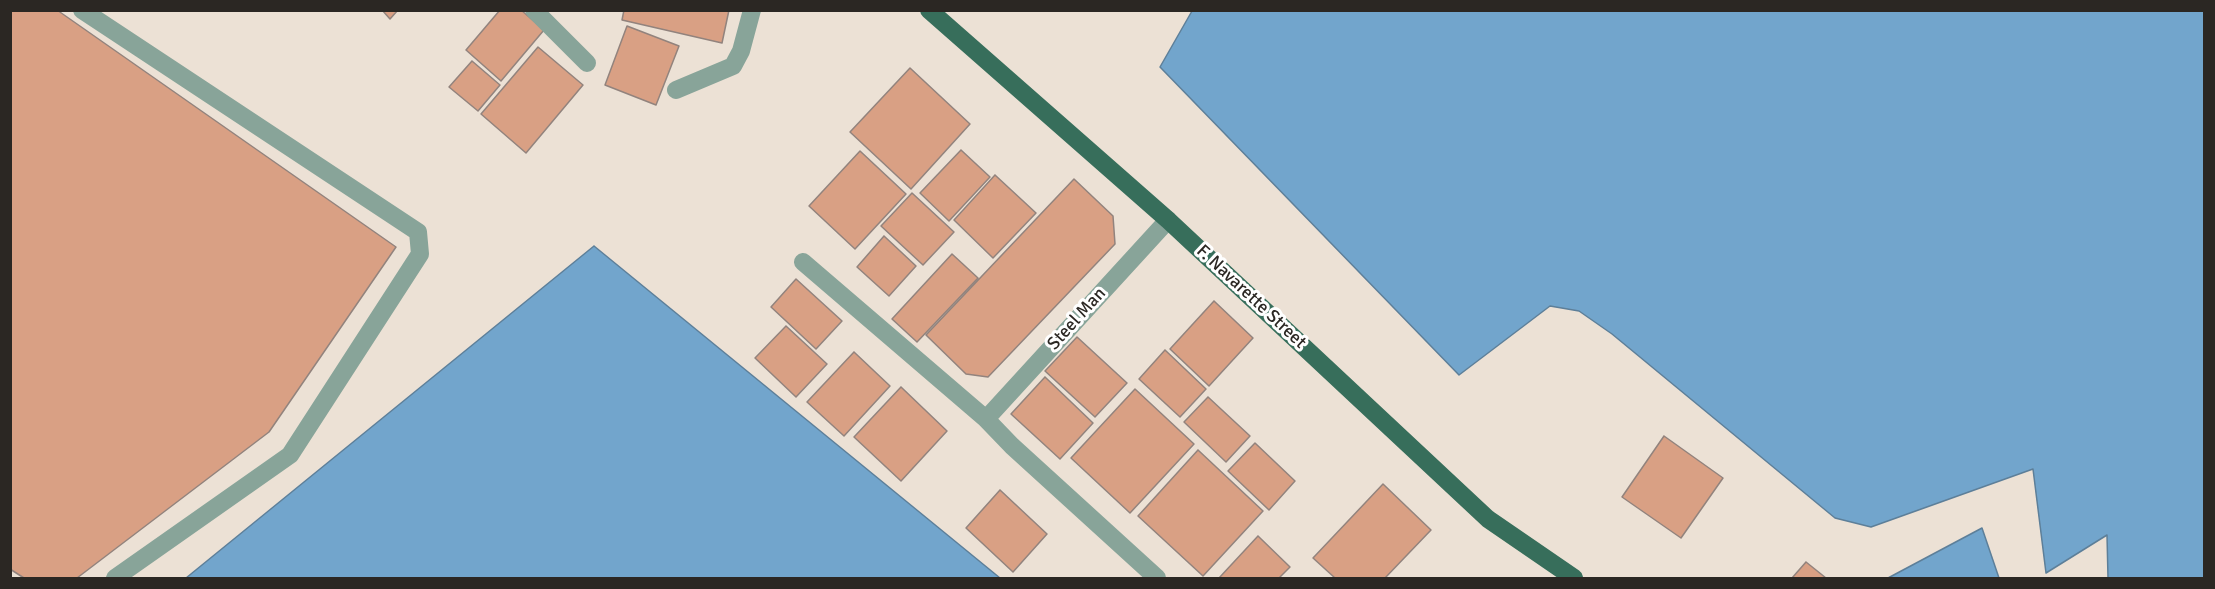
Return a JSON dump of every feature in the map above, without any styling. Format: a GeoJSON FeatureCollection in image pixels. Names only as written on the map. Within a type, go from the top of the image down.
{"type":"FeatureCollection","features":[{"type":"Feature","properties":{"kind":"main road","name":"F. Navarette Street"},"geometry":{"type":"LineString","coordinates":[[929,10],[1168,220],[1488,519],[1575,579]]}},
{"type":"Feature","properties":{"kind":"street"},"geometry":{"type":"LineString","coordinates":[[81,10],[418,232],[420,254],[290,455],[115,579]]}},
{"type":"Feature","properties":{"kind":"street"},"geometry":{"type":"LineString","coordinates":[[534,10],[588,63]]}},
{"type":"Feature","properties":{"kind":"street"},"geometry":{"type":"LineString","coordinates":[[676,90],[733,66],[741,51],[752,10]]}},
{"type":"Feature","properties":{"kind":"street","name":"Steel Man"},"geometry":{"type":"LineString","coordinates":[[986,419],[1168,220]]}},
{"type":"Feature","properties":{"kind":"street"},"geometry":{"type":"LineString","coordinates":[[803,262],[986,419],[1012,446],[1157,579]]}},
{"type":"Feature","properties":{"kind":"water"},"geometry":{"type":"Polygon","coordinates":[[[1192,11],[2204,11],[2204,578],[2108,578],[2107,535],[2046,573],[2033,469],[1871,527],[1835,518],[1612,334],[1579,311],[1550,306],[1459,375],[1160,67],[1192,11]]]}},
{"type":"Feature","properties":{"kind":"water"},"geometry":{"type":"Polygon","coordinates":[[[594,246],[1000,578],[186,578],[594,246]]]}},
{"type":"Feature","properties":{"kind":"water"},"geometry":{"type":"Polygon","coordinates":[[[1982,528],[1999,578],[1888,578],[1982,528]]]}},
{"type":"Feature","properties":{"kind":"building"},"geometry":{"type":"Polygon","coordinates":[[[10,10],[57,10],[396,247],[269,432],[77,578],[24,578],[10,569],[10,10]]]}},
{"type":"Feature","properties":{"kind":"building"},"geometry":{"type":"Polygon","coordinates":[[[382,10],[398,10],[390,19],[382,10]]]}},
{"type":"Feature","properties":{"kind":"building"},"geometry":{"type":"Polygon","coordinates":[[[500,10],[521,10],[544,30],[501,81],[466,50],[500,10]]]}},
{"type":"Feature","properties":{"kind":"building"},"geometry":{"type":"Polygon","coordinates":[[[624,10],[729,10],[722,43],[622,20],[624,10]]]}},
{"type":"Feature","properties":{"kind":"building"},"geometry":{"type":"Polygon","coordinates":[[[627,26],[679,46],[656,105],[605,85],[627,26]]]}},
{"type":"Feature","properties":{"kind":"building"},"geometry":{"type":"Polygon","coordinates":[[[538,47],[583,85],[526,153],[481,114],[538,47]]]}},
{"type":"Feature","properties":{"kind":"building"},"geometry":{"type":"Polygon","coordinates":[[[472,61],[500,85],[478,111],[449,87],[472,61]]]}},
{"type":"Feature","properties":{"kind":"building"},"geometry":{"type":"Polygon","coordinates":[[[910,68],[970,124],[911,189],[850,132],[910,68]]]}},
{"type":"Feature","properties":{"kind":"building"},"geometry":{"type":"Polygon","coordinates":[[[961,150],[990,177],[949,221],[920,193],[961,150]]]}},
{"type":"Feature","properties":{"kind":"building"},"geometry":{"type":"Polygon","coordinates":[[[860,151],[906,194],[855,249],[809,206],[860,151]]]}},
{"type":"Feature","properties":{"kind":"building"},"geometry":{"type":"Polygon","coordinates":[[[995,175],[1036,213],[993,258],[954,220],[995,175]]]}},
{"type":"Feature","properties":{"kind":"building"},"geometry":{"type":"Polygon","coordinates":[[[1074,179],[1113,216],[1115,244],[988,377],[966,374],[926,335],[1074,179]]]}},
{"type":"Feature","properties":{"kind":"building"},"geometry":{"type":"Polygon","coordinates":[[[912,193],[954,232],[923,265],[881,226],[912,193]]]}},
{"type":"Feature","properties":{"kind":"building"},"geometry":{"type":"Polygon","coordinates":[[[884,236],[916,266],[889,296],[857,267],[884,236]]]}},
{"type":"Feature","properties":{"kind":"building"},"geometry":{"type":"Polygon","coordinates":[[[952,254],[978,278],[917,342],[892,319],[952,254]]]}},
{"type":"Feature","properties":{"kind":"building"},"geometry":{"type":"Polygon","coordinates":[[[796,279],[842,321],[816,349],[771,307],[796,279]]]}},
{"type":"Feature","properties":{"kind":"building"},"geometry":{"type":"Polygon","coordinates":[[[1214,301],[1253,338],[1209,386],[1170,349],[1214,301]]]}},
{"type":"Feature","properties":{"kind":"building"},"geometry":{"type":"Polygon","coordinates":[[[786,326],[827,364],[796,397],[755,358],[786,326]]]}},
{"type":"Feature","properties":{"kind":"building"},"geometry":{"type":"Polygon","coordinates":[[[1077,337],[1127,383],[1095,417],[1045,371],[1077,337]]]}},
{"type":"Feature","properties":{"kind":"building"},"geometry":{"type":"Polygon","coordinates":[[[1165,350],[1206,389],[1180,417],[1139,379],[1165,350]]]}},
{"type":"Feature","properties":{"kind":"building"},"geometry":{"type":"Polygon","coordinates":[[[854,352],[890,386],[844,436],[807,402],[854,352]]]}},
{"type":"Feature","properties":{"kind":"building"},"geometry":{"type":"Polygon","coordinates":[[[1045,377],[1093,423],[1060,459],[1011,414],[1045,377]]]}},
{"type":"Feature","properties":{"kind":"building"},"geometry":{"type":"Polygon","coordinates":[[[901,387],[947,431],[901,481],[854,437],[901,387]]]}},
{"type":"Feature","properties":{"kind":"building"},"geometry":{"type":"Polygon","coordinates":[[[1135,389],[1194,444],[1130,513],[1071,458],[1135,389]]]}},
{"type":"Feature","properties":{"kind":"building"},"geometry":{"type":"Polygon","coordinates":[[[1208,397],[1250,436],[1226,462],[1184,422],[1208,397]]]}},
{"type":"Feature","properties":{"kind":"building"},"geometry":{"type":"Polygon","coordinates":[[[1664,436],[1723,478],[1681,538],[1622,497],[1664,436]]]}},
{"type":"Feature","properties":{"kind":"building"},"geometry":{"type":"Polygon","coordinates":[[[1255,443],[1295,481],[1269,510],[1228,471],[1255,443]]]}},
{"type":"Feature","properties":{"kind":"building"},"geometry":{"type":"Polygon","coordinates":[[[1198,450],[1263,511],[1203,576],[1138,516],[1198,450]]]}},
{"type":"Feature","properties":{"kind":"building"},"geometry":{"type":"Polygon","coordinates":[[[1383,484],[1431,530],[1385,578],[1335,578],[1313,558],[1383,484]]]}},
{"type":"Feature","properties":{"kind":"building"},"geometry":{"type":"Polygon","coordinates":[[[1000,490],[1047,534],[1013,572],[966,528],[1000,490]]]}},
{"type":"Feature","properties":{"kind":"building"},"geometry":{"type":"Polygon","coordinates":[[[1258,536],[1290,567],[1279,578],[1219,578],[1258,536]]]}},
{"type":"Feature","properties":{"kind":"building"},"geometry":{"type":"Polygon","coordinates":[[[1806,562],[1826,578],[1792,578],[1806,562]]]}}]}
